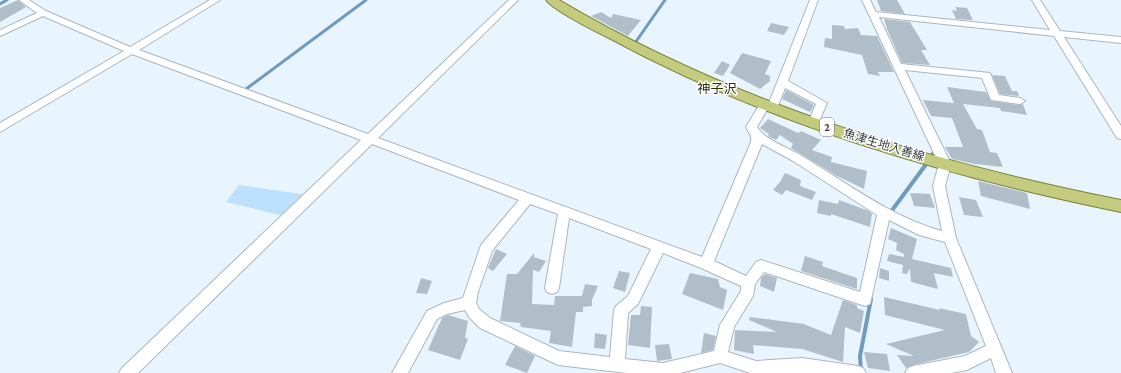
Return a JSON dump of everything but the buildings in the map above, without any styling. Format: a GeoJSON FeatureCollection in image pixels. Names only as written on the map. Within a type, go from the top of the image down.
{"type":"FeatureCollection","features":[{"type":"Feature","properties":{"kind":"main road","name":"魚津生地入善線"},"geometry":{"type":"LineString","coordinates":[[551,0],[632,47],[703,80],[768,107],[880,145],[945,164],[1073,196],[1121,206]]}},
{"type":"Feature","properties":{"kind":"street"},"geometry":{"type":"LineString","coordinates":[[23,0],[43,13],[130,50],[370,138],[564,213],[706,264],[748,283]]}},
{"type":"Feature","properties":{"kind":"street"},"geometry":{"type":"LineString","coordinates":[[0,128],[216,0]]}},
{"type":"Feature","properties":{"kind":"street"},"geometry":{"type":"LineString","coordinates":[[127,373],[514,0]]}},
{"type":"Feature","properties":{"kind":"street"},"geometry":{"type":"LineString","coordinates":[[866,0],[945,164],[939,186],[950,238],[1004,373]]}},
{"type":"Feature","properties":{"kind":"street"},"geometry":{"type":"LineString","coordinates":[[1036,0],[1121,135]]}},
{"type":"Feature","properties":{"kind":"street"},"geometry":{"type":"LineString","coordinates":[[810,1],[782,82],[768,107],[751,127],[757,136],[796,158],[884,213],[924,231],[950,238]]}},
{"type":"Feature","properties":{"kind":"street"},"geometry":{"type":"LineString","coordinates":[[0,33],[43,13]]}},
{"type":"Feature","properties":{"kind":"street"},"geometry":{"type":"LineString","coordinates":[[872,14],[1121,40]]}},
{"type":"Feature","properties":{"kind":"street"},"geometry":{"type":"LineString","coordinates":[[897,66],[986,76],[995,98],[1020,101]]}},
{"type":"Feature","properties":{"kind":"street"},"geometry":{"type":"LineString","coordinates":[[782,82],[822,103],[813,123]]}},
{"type":"Feature","properties":{"kind":"street"},"geometry":{"type":"LineString","coordinates":[[706,264],[757,142],[757,136]]}},
{"type":"Feature","properties":{"kind":"street"},"geometry":{"type":"LineString","coordinates":[[527,199],[495,236],[486,249],[471,292],[469,303],[474,312],[485,323],[558,358],[663,372],[720,356],[756,368],[802,365],[858,373]]}},
{"type":"Feature","properties":{"kind":"street"},"geometry":{"type":"LineString","coordinates":[[552,288],[564,213]]}},
{"type":"Feature","properties":{"kind":"street"},"geometry":{"type":"LineString","coordinates":[[720,356],[727,325],[748,292],[748,283],[761,266],[865,300],[884,213]]}},
{"type":"Feature","properties":{"kind":"street"},"geometry":{"type":"LineString","coordinates":[[617,365],[621,310],[633,300],[658,247]]}},
{"type":"Feature","properties":{"kind":"street"},"geometry":{"type":"LineString","coordinates":[[400,373],[432,315],[444,309],[469,303]]}},
{"type":"Feature","properties":{"kind":"street"},"geometry":{"type":"LineString","coordinates":[[913,373],[967,363],[994,349]]}},
{"type":"Feature","properties":{"kind":"shaded area"},"geometry":{"type":"Polygon","coordinates":[[[239,185],[308,195],[284,216],[226,202],[239,185]]]}},
{"type":"Feature","properties":{"kind":"waterway"},"geometry":{"type":"LineString","coordinates":[[0,4],[7,0]]}},
{"type":"Feature","properties":{"kind":"waterway"},"geometry":{"type":"LineString","coordinates":[[246,89],[366,0]]}},
{"type":"Feature","properties":{"kind":"waterway"},"geometry":{"type":"LineString","coordinates":[[635,43],[665,0]]}},
{"type":"Feature","properties":{"kind":"waterway"},"geometry":{"type":"LineString","coordinates":[[929,160],[934,151]]}},
{"type":"Feature","properties":{"kind":"waterway"},"geometry":{"type":"LineString","coordinates":[[890,213],[930,159]]}},
{"type":"Feature","properties":{"kind":"waterway"},"geometry":{"type":"LineString","coordinates":[[861,373],[860,356],[871,299]]}},
{"type":"Feature","properties":{"kind":"district","name":"神子沢"},"geometry":{"type":"Point","coordinates":[717,88]}}]}
